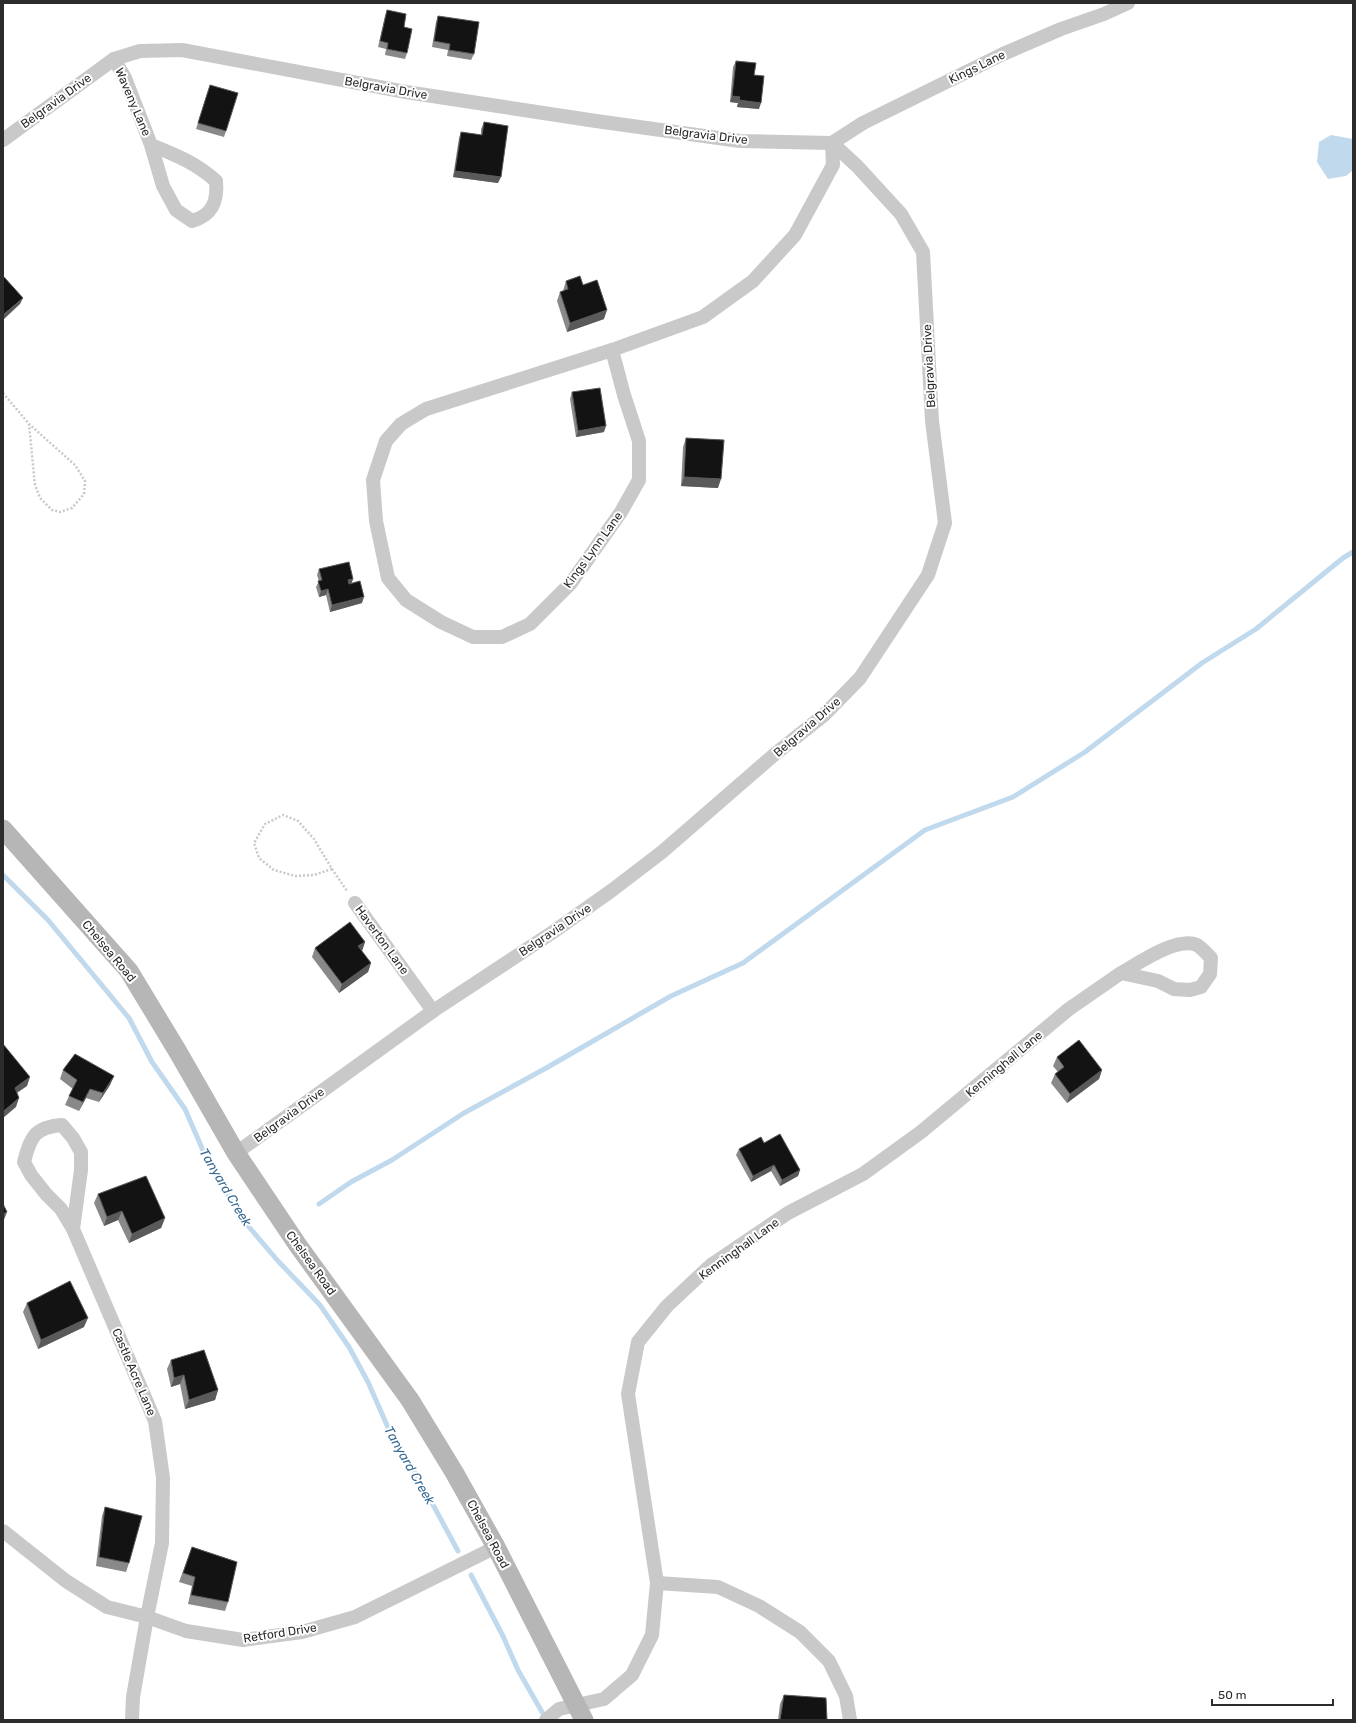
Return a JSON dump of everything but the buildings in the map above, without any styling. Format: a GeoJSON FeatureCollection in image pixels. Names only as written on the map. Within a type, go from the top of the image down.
{"type":"FeatureCollection","features":[{"type":"Feature","properties":{"kind":"street","name":"Kings Lane"},"geometry":{"type":"LineString","coordinates":[[832,143],[863,123],[1003,54],[1061,29],[1104,14],[1128,3]]}},
{"type":"Feature","properties":{"kind":"street","name":"Belgravia Drive"},"geometry":{"type":"LineString","coordinates":[[3,140],[114,59],[140,51],[182,50],[406,92],[596,122],[740,141],[832,143],[857,166],[901,214],[923,252],[932,421],[945,523],[928,575],[860,678],[824,715],[775,754],[662,852],[611,891],[553,932],[433,1011],[236,1153]]}},
{"type":"Feature","properties":{"kind":"street","name":"Waveny Lane"},"geometry":{"type":"LineString","coordinates":[[114,59],[125,78],[151,145],[163,186],[176,210],[192,221],[203,218],[212,208],[217,194],[216,181],[205,171],[188,160],[151,145]]}},
{"type":"Feature","properties":{"kind":"street","name":"Kings Lynn Lane"},"geometry":{"type":"LineString","coordinates":[[612,350],[624,395],[639,441],[639,480],[621,512],[571,583],[530,624],[502,637],[473,637],[441,622],[406,600],[388,578],[376,521],[373,480],[386,441],[401,424],[426,409],[612,350],[704,317],[753,281],[795,235],[833,165],[832,143]]}},
{"type":"Feature","properties":{"kind":"street","name":"Chelsea Road"},"geometry":{"type":"LineString","coordinates":[[3,829],[129,972],[178,1052],[236,1153],[297,1244],[410,1400],[454,1472],[496,1547],[573,1711]]}},
{"type":"Feature","properties":{"kind":"street","name":"Haverton Lane"},"geometry":{"type":"LineString","coordinates":[[355,903],[433,1011]]}},
{"type":"Feature","properties":{"kind":"street","name":"Kenninghall Lane"},"geometry":{"type":"LineString","coordinates":[[573,1711],[604,1699],[632,1675],[652,1635],[657,1583],[628,1394],[638,1342],[667,1306],[711,1265],[788,1213],[863,1174],[921,1132],[1070,1009],[1121,973],[1160,951],[1182,944],[1197,945],[1212,958],[1210,974],[1201,987],[1190,990],[1174,988],[1158,981],[1121,973]]}},
{"type":"Feature","properties":{"kind":"street","name":"Castle Acre Lane"},"geometry":{"type":"LineString","coordinates":[[73,1229],[81,1170],[81,1152],[73,1138],[62,1125],[48,1126],[34,1134],[28,1146],[24,1162],[39,1185],[61,1209],[73,1229],[155,1421],[163,1478],[162,1543],[133,1697],[132,1720]]}},
{"type":"Feature","properties":{"kind":"street","name":"Retford Drive"},"geometry":{"type":"LineString","coordinates":[[3,1531],[66,1581],[107,1607],[147,1617],[186,1631],[243,1640],[302,1632],[355,1617],[496,1547]]}},
{"type":"Feature","properties":{"kind":"street"},"geometry":{"type":"LineString","coordinates":[[657,1583],[718,1587],[759,1606],[800,1632],[829,1661],[846,1696],[850,1720]]}},
{"type":"Feature","properties":{"kind":"street"},"geometry":{"type":"LineString","coordinates":[[546,1720],[573,1711]]}},
{"type":"Feature","properties":{"kind":"path"},"geometry":{"type":"LineString","coordinates":[[3,393],[29,424],[75,465],[85,481],[84,494],[72,508],[60,512],[52,510],[40,498],[35,485],[29,424]]}},
{"type":"Feature","properties":{"kind":"path","name":"Haverton Lane"},"geometry":{"type":"LineString","coordinates":[[332,869],[314,875],[296,876],[274,870],[260,858],[254,843],[265,824],[283,815],[298,821],[314,839],[355,903]]}},
{"type":"Feature","properties":{"kind":"water"},"geometry":{"type":"Polygon","coordinates":[[[1331,135],[1353,139],[1353,170],[1346,176],[1328,179],[1317,162],[1319,142],[1331,135]]]}},
{"type":"Feature","properties":{"kind":"waterway"},"geometry":{"type":"LineString","coordinates":[[319,1204],[351,1182],[392,1160],[464,1113],[548,1067],[671,996],[743,963],[925,830],[1013,797],[1085,752],[1202,663],[1256,629],[1343,558],[1353,552]]}},
{"type":"Feature","properties":{"kind":"waterway","name":"Tanyard Creek"},"geometry":{"type":"LineString","coordinates":[[3,875],[48,920],[129,1018],[152,1062],[185,1109],[208,1162],[243,1220],[278,1261],[320,1305],[349,1347],[368,1382],[393,1439],[418,1477],[458,1551]]}},
{"type":"Feature","properties":{"kind":"waterway","name":"Tanyard Creek"},"geometry":{"type":"LineString","coordinates":[[471,1575],[503,1636],[518,1670],[546,1719]]}}]}
